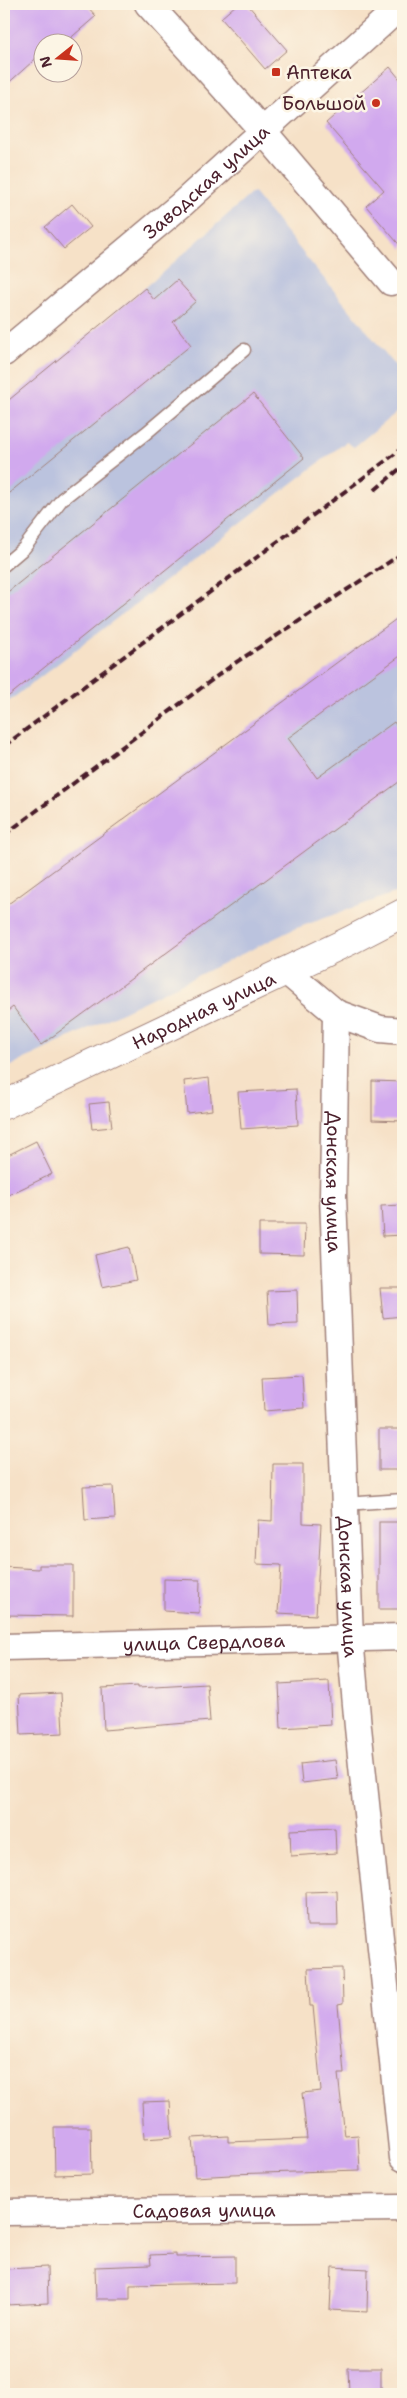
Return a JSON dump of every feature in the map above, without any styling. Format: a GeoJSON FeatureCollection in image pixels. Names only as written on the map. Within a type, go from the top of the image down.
{"type":"FeatureCollection","features":[{"type":"Feature","properties":{"kind":"street"},"geometry":{"type":"LineString","coordinates":[[148,4],[397,276]]}},
{"type":"Feature","properties":{"kind":"street","name":"Заводская улица"},"geometry":{"type":"LineString","coordinates":[[4,352],[182,204],[403,4]]}},
{"type":"Feature","properties":{"kind":"street","name":"Народная улица"},"geometry":{"type":"LineString","coordinates":[[4,1105],[286,971],[403,913]]}},
{"type":"Feature","properties":{"kind":"street"},"geometry":{"type":"LineString","coordinates":[[286,971],[336,1013],[380,1029],[403,1030]]}},
{"type":"Feature","properties":{"kind":"street","name":"Донская улица"},"geometry":{"type":"LineString","coordinates":[[336,1013],[332,1196],[350,1638],[403,2158]]}},
{"type":"Feature","properties":{"kind":"street","name":"улица Свердлова"},"geometry":{"type":"LineString","coordinates":[[4,1647],[403,1637]]}},
{"type":"Feature","properties":{"kind":"street","name":"Садовая улица"},"geometry":{"type":"LineString","coordinates":[[4,2212],[403,2208]]}},
{"type":"Feature","properties":{"kind":"lane"},"geometry":{"type":"LineString","coordinates":[[4,565],[24,548],[62,499],[146,433],[244,350]]}},
{"type":"Feature","properties":{"kind":"lane"},"geometry":{"type":"LineString","coordinates":[[345,1504],[403,1500]]}},
{"type":"Feature","properties":{"kind":"shaded area"},"geometry":{"type":"Polygon","coordinates":[[[253,192],[403,375],[403,407],[354,447],[346,442],[4,705],[4,404],[145,288],[253,192]]]}},
{"type":"Feature","properties":{"kind":"shaded area"},"geometry":{"type":"Polygon","coordinates":[[[403,614],[403,890],[294,929],[4,1069],[4,907],[403,614]]]}},
{"type":"Feature","properties":{"kind":"building"},"geometry":{"type":"Polygon","coordinates":[[[4,4],[85,4],[96,16],[78,32],[32,32],[32,62],[4,87],[4,4]]]}},
{"type":"Feature","properties":{"kind":"building"},"geometry":{"type":"Polygon","coordinates":[[[237,4],[247,4],[287,50],[265,69],[221,18],[237,4]]]}},
{"type":"Feature","properties":{"kind":"building","name":"Большой"},"geometry":{"type":"Polygon","coordinates":[[[390,67],[403,83],[403,249],[366,206],[384,190],[326,123],[390,67]]]}},
{"type":"Feature","properties":{"kind":"building"},"geometry":{"type":"Polygon","coordinates":[[[72,204],[91,227],[64,249],[45,227],[72,204]]]}},
{"type":"Feature","properties":{"kind":"building"},"geometry":{"type":"Polygon","coordinates":[[[177,280],[196,301],[173,322],[191,345],[4,497],[4,404],[145,288],[154,300],[177,280]]]}},
{"type":"Feature","properties":{"kind":"building"},"geometry":{"type":"Polygon","coordinates":[[[253,394],[304,458],[4,700],[4,595],[253,394]]]}},
{"type":"Feature","properties":{"kind":"building"},"geometry":{"type":"Polygon","coordinates":[[[403,614],[403,654],[288,738],[317,778],[394,722],[403,735],[403,779],[41,1045],[13,1007],[4,1014],[4,907],[403,614]]]}},
{"type":"Feature","properties":{"kind":"building"},"geometry":{"type":"Polygon","coordinates":[[[209,1078],[212,1110],[187,1113],[184,1081],[209,1078]]]}},
{"type":"Feature","properties":{"kind":"building"},"geometry":{"type":"Polygon","coordinates":[[[372,1081],[403,1082],[403,1121],[372,1120],[372,1081]]]}},
{"type":"Feature","properties":{"kind":"building"},"geometry":{"type":"Polygon","coordinates":[[[296,1089],[298,1125],[241,1129],[238,1092],[296,1089]]]}},
{"type":"Feature","properties":{"kind":"building"},"geometry":{"type":"Polygon","coordinates":[[[109,1102],[112,1127],[92,1129],[89,1104],[109,1102]]]}},
{"type":"Feature","properties":{"kind":"building"},"geometry":{"type":"Polygon","coordinates":[[[36,1141],[52,1174],[4,1197],[4,1157],[36,1141]]]}},
{"type":"Feature","properties":{"kind":"building"},"geometry":{"type":"Polygon","coordinates":[[[403,1205],[403,1235],[383,1236],[381,1206],[403,1205]]]}},
{"type":"Feature","properties":{"kind":"building"},"geometry":{"type":"Polygon","coordinates":[[[259,1224],[305,1224],[304,1255],[259,1254],[259,1224]]]}},
{"type":"Feature","properties":{"kind":"building"},"geometry":{"type":"Polygon","coordinates":[[[129,1247],[136,1280],[102,1287],[95,1255],[129,1247]]]}},
{"type":"Feature","properties":{"kind":"building"},"geometry":{"type":"Polygon","coordinates":[[[380,1288],[403,1288],[403,1316],[383,1318],[380,1288]]]}},
{"type":"Feature","properties":{"kind":"building"},"geometry":{"type":"Polygon","coordinates":[[[297,1290],[298,1324],[269,1325],[267,1291],[297,1290]]]}},
{"type":"Feature","properties":{"kind":"building"},"geometry":{"type":"Polygon","coordinates":[[[302,1375],[304,1408],[264,1411],[262,1377],[302,1375]]]}},
{"type":"Feature","properties":{"kind":"building"},"geometry":{"type":"Polygon","coordinates":[[[379,1429],[403,1429],[403,1470],[379,1470],[379,1429]]]}},
{"type":"Feature","properties":{"kind":"building"},"geometry":{"type":"Polygon","coordinates":[[[273,1464],[303,1464],[303,1523],[321,1524],[316,1615],[278,1613],[281,1565],[256,1564],[258,1520],[272,1521],[273,1464]]]}},
{"type":"Feature","properties":{"kind":"building"},"geometry":{"type":"Polygon","coordinates":[[[113,1486],[115,1518],[85,1520],[83,1487],[113,1486]]]}},
{"type":"Feature","properties":{"kind":"building"},"geometry":{"type":"Polygon","coordinates":[[[379,1522],[403,1522],[403,1609],[379,1609],[379,1522]]]}},
{"type":"Feature","properties":{"kind":"building"},"geometry":{"type":"Polygon","coordinates":[[[39,1565],[73,1565],[73,1616],[4,1615],[4,1567],[39,1569],[39,1565]]]}},
{"type":"Feature","properties":{"kind":"building"},"geometry":{"type":"Polygon","coordinates":[[[164,1579],[200,1580],[199,1613],[164,1611],[164,1579]]]}},
{"type":"Feature","properties":{"kind":"building"},"geometry":{"type":"Polygon","coordinates":[[[329,1681],[331,1725],[281,1728],[279,1684],[329,1681]]]}},
{"type":"Feature","properties":{"kind":"building"},"geometry":{"type":"Polygon","coordinates":[[[207,1684],[210,1721],[104,1730],[102,1688],[207,1684]]]}},
{"type":"Feature","properties":{"kind":"building"},"geometry":{"type":"Polygon","coordinates":[[[61,1693],[63,1733],[21,1735],[19,1695],[61,1693]]]}},
{"type":"Feature","properties":{"kind":"building"},"geometry":{"type":"Polygon","coordinates":[[[335,1760],[338,1779],[302,1783],[300,1764],[335,1760]]]}},
{"type":"Feature","properties":{"kind":"building"},"geometry":{"type":"Polygon","coordinates":[[[335,1828],[336,1853],[291,1856],[290,1830],[335,1828]]]}},
{"type":"Feature","properties":{"kind":"building"},"geometry":{"type":"Polygon","coordinates":[[[337,1891],[338,1926],[307,1926],[306,1892],[337,1891]]]}},
{"type":"Feature","properties":{"kind":"building"},"geometry":{"type":"Polygon","coordinates":[[[342,1968],[343,2004],[338,2005],[344,2074],[338,2074],[345,2136],[358,2135],[360,2170],[230,2174],[195,2177],[192,2138],[228,2136],[228,2142],[307,2139],[302,2093],[321,2091],[313,2006],[310,2006],[308,1969],[342,1968]]]}},
{"type":"Feature","properties":{"kind":"building"},"geometry":{"type":"Polygon","coordinates":[[[170,2101],[172,2137],[144,2139],[142,2102],[170,2101]]]}},
{"type":"Feature","properties":{"kind":"building"},"geometry":{"type":"Polygon","coordinates":[[[54,2127],[91,2127],[92,2174],[55,2175],[54,2127]]]}},
{"type":"Feature","properties":{"kind":"building"},"geometry":{"type":"Polygon","coordinates":[[[176,2254],[176,2257],[235,2256],[235,2283],[130,2285],[130,2299],[96,2299],[95,2267],[151,2265],[150,2255],[176,2254]]]}},
{"type":"Feature","properties":{"kind":"building"},"geometry":{"type":"Polygon","coordinates":[[[47,2267],[48,2303],[6,2305],[5,2269],[47,2267]]]}},
{"type":"Feature","properties":{"kind":"building"},"geometry":{"type":"Polygon","coordinates":[[[332,2267],[368,2269],[367,2312],[330,2310],[332,2267]]]}},
{"type":"Feature","properties":{"kind":"building"},"geometry":{"type":"Polygon","coordinates":[[[348,2368],[381,2368],[381,2393],[349,2393],[348,2368]]]}},
{"type":"Feature","properties":{"kind":"railway"},"geometry":{"type":"LineString","coordinates":[[4,746],[403,448]]}},
{"type":"Feature","properties":{"kind":"railway"},"geometry":{"type":"LineString","coordinates":[[375,490],[403,466]]}},
{"type":"Feature","properties":{"kind":"railway"},"geometry":{"type":"LineString","coordinates":[[4,835],[232,665],[403,553]]}},
{"type":"Feature","properties":{"kind":"place","name":"Аптека"},"geometry":{"type":"Point","coordinates":[276,72]}},
{"type":"Feature","properties":{"kind":"place","name":"Большой"},"geometry":{"type":"Point","coordinates":[376,103]}}]}
